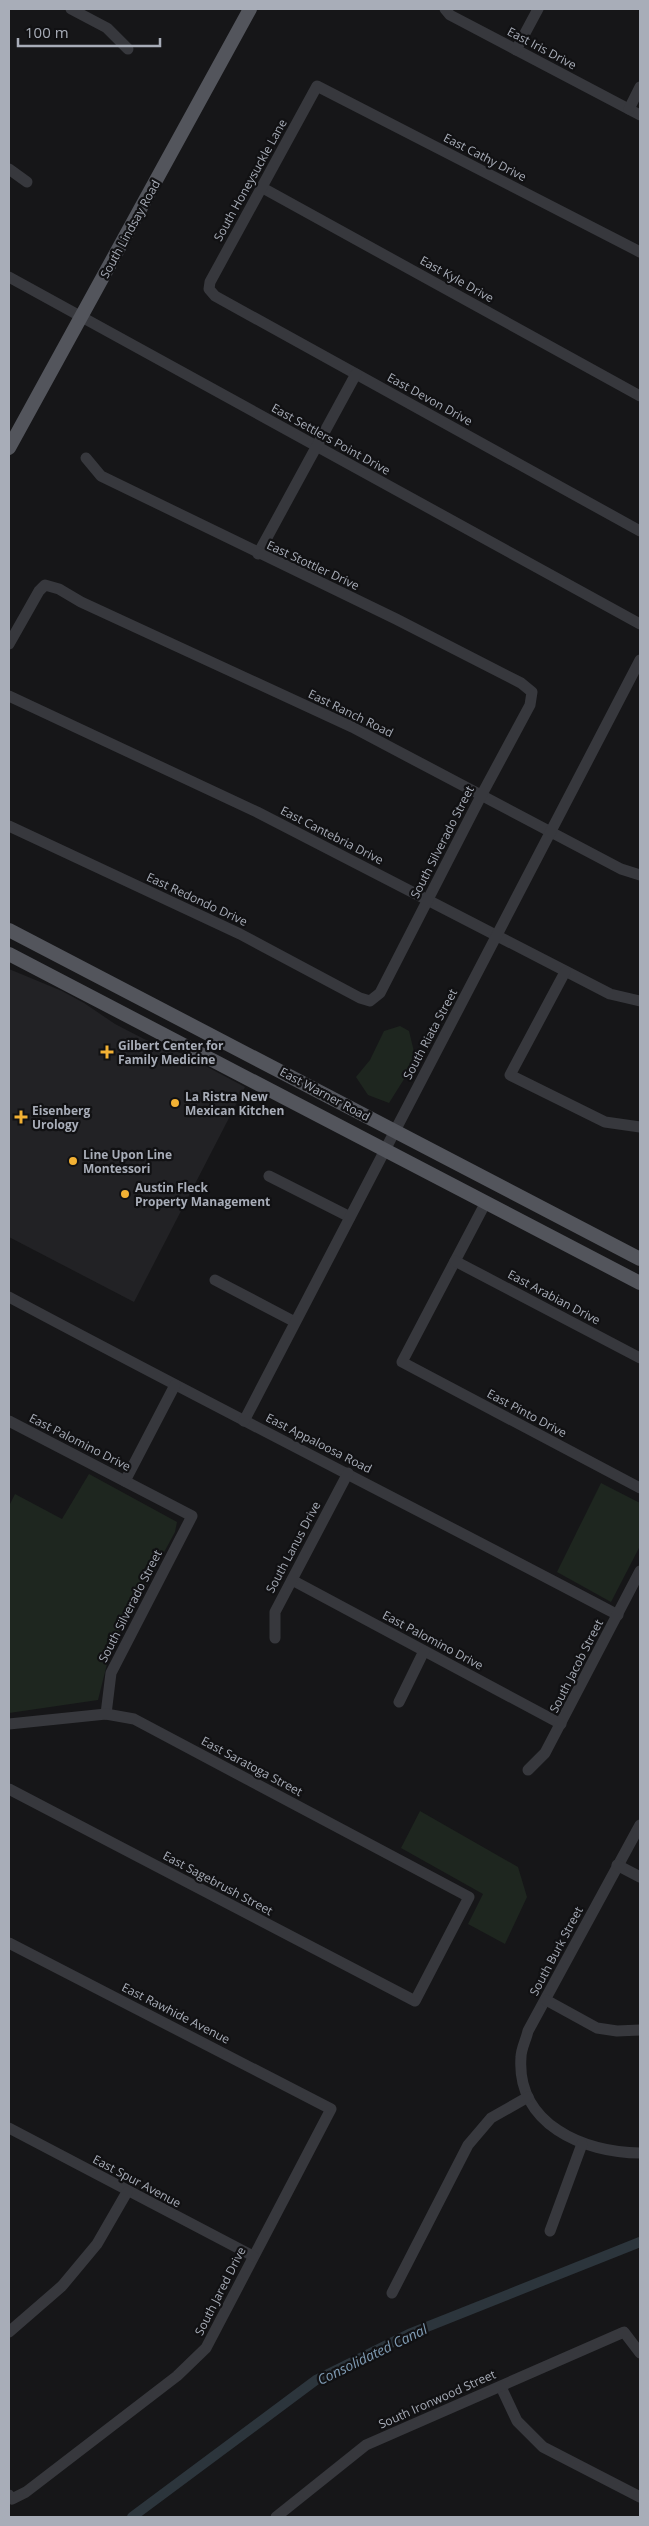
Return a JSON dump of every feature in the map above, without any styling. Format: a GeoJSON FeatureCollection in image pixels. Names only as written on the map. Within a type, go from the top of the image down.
{"type":"FeatureCollection","features":[{"type":"Feature","properties":{"kind":"main road","name":"South Lindsay Road"},"geometry":{"type":"LineString","coordinates":[[9,448],[250,9]]}},
{"type":"Feature","properties":{"kind":"main road","name":"East Warner Road"},"geometry":{"type":"LineString","coordinates":[[9,930],[640,1260]]}},
{"type":"Feature","properties":{"kind":"main road","name":"East Warner Road"},"geometry":{"type":"LineString","coordinates":[[9,954],[640,1283]]}},
{"type":"Feature","properties":{"kind":"main road"},"geometry":{"type":"LineString","coordinates":[[48,975],[58,956]]}},
{"type":"Feature","properties":{"kind":"street"},"geometry":{"type":"LineString","coordinates":[[71,9],[107,28],[128,49]]}},
{"type":"Feature","properties":{"kind":"street","name":"East Iris Drive"},"geometry":{"type":"LineString","coordinates":[[445,9],[450,15],[640,115]]}},
{"type":"Feature","properties":{"kind":"street"},"geometry":{"type":"LineString","coordinates":[[516,50],[538,9]]}},
{"type":"Feature","properties":{"kind":"street","name":"South Honeysuckle Lane"},"geometry":{"type":"LineString","coordinates":[[209,289],[210,282],[317,86]]}},
{"type":"Feature","properties":{"kind":"street","name":"East Cathy Drive"},"geometry":{"type":"LineString","coordinates":[[317,86],[640,252]]}},
{"type":"Feature","properties":{"kind":"street"},"geometry":{"type":"LineString","coordinates":[[629,109],[640,87]]}},
{"type":"Feature","properties":{"kind":"street"},"geometry":{"type":"LineString","coordinates":[[9,169],[27,182]]}},
{"type":"Feature","properties":{"kind":"street","name":"East Kyle Drive"},"geometry":{"type":"LineString","coordinates":[[261,187],[640,396]]}},
{"type":"Feature","properties":{"kind":"street","name":"East Settlers Point Drive"},"geometry":{"type":"LineString","coordinates":[[9,277],[640,624]]}},
{"type":"Feature","properties":{"kind":"street","name":"East Devon Drive"},"geometry":{"type":"LineString","coordinates":[[209,289],[214,296],[640,531]]}},
{"type":"Feature","properties":{"kind":"street"},"geometry":{"type":"LineString","coordinates":[[258,554],[356,374]]}},
{"type":"Feature","properties":{"kind":"street","name":"East Stottler Drive"},"geometry":{"type":"LineString","coordinates":[[86,458],[101,476],[258,554],[396,619],[520,683],[532,692]]}},
{"type":"Feature","properties":{"kind":"street","name":"East Ranch Road"},"geometry":{"type":"LineString","coordinates":[[9,644],[38,591],[45,586],[59,589],[81,602],[352,727],[621,869],[640,875]]}},
{"type":"Feature","properties":{"kind":"street","name":"South Riata Street"},"geometry":{"type":"LineString","coordinates":[[244,1420],[640,660]]}},
{"type":"Feature","properties":{"kind":"street","name":"South Silverado Street"},"geometry":{"type":"LineString","coordinates":[[370,1000],[380,993],[530,705],[532,692]]}},
{"type":"Feature","properties":{"kind":"street","name":"East Cantebria Drive"},"geometry":{"type":"LineString","coordinates":[[9,696],[257,812],[610,994],[640,1001]]}},
{"type":"Feature","properties":{"kind":"street","name":"East Redondo Drive"},"geometry":{"type":"LineString","coordinates":[[9,826],[240,934],[360,998],[370,1000]]}},
{"type":"Feature","properties":{"kind":"street"},"geometry":{"type":"LineString","coordinates":[[565,972],[510,1075],[604,1122],[640,1127]]}},
{"type":"Feature","properties":{"kind":"street"},"geometry":{"type":"LineString","coordinates":[[269,1176],[350,1217]]}},
{"type":"Feature","properties":{"kind":"street"},"geometry":{"type":"LineString","coordinates":[[455,1260],[486,1202]]}},
{"type":"Feature","properties":{"kind":"street","name":"East Arabian Drive"},"geometry":{"type":"LineString","coordinates":[[455,1260],[640,1358]]}},
{"type":"Feature","properties":{"kind":"street","name":"East Pinto Drive"},"geometry":{"type":"LineString","coordinates":[[455,1260],[402,1362],[640,1488]]}},
{"type":"Feature","properties":{"kind":"street"},"geometry":{"type":"LineString","coordinates":[[215,1280],[295,1322]]}},
{"type":"Feature","properties":{"kind":"street","name":"East Appaloosa Road"},"geometry":{"type":"LineString","coordinates":[[9,1296],[175,1386],[348,1473],[618,1615]]}},
{"type":"Feature","properties":{"kind":"street"},"geometry":{"type":"LineString","coordinates":[[126,1481],[175,1386]]}},
{"type":"Feature","properties":{"kind":"street","name":"East Palomino Drive"},"geometry":{"type":"LineString","coordinates":[[9,1421],[192,1516]]}},
{"type":"Feature","properties":{"kind":"street","name":"South Lanus Drive"},"geometry":{"type":"LineString","coordinates":[[275,1638],[275,1612],[348,1473]]}},
{"type":"Feature","properties":{"kind":"street","name":"South Silverado Street"},"geometry":{"type":"LineString","coordinates":[[106,1714],[108,1687],[115,1665],[192,1516]]}},
{"type":"Feature","properties":{"kind":"street","name":"South Jacob Street"},"geometry":{"type":"LineString","coordinates":[[528,1770],[545,1753],[640,1571]]}},
{"type":"Feature","properties":{"kind":"street","name":"East Palomino Drive"},"geometry":{"type":"LineString","coordinates":[[292,1580],[561,1724]]}},
{"type":"Feature","properties":{"kind":"street"},"geometry":{"type":"LineString","coordinates":[[399,1702],[424,1651]]}},
{"type":"Feature","properties":{"kind":"street","name":"East Saratoga Street"},"geometry":{"type":"LineString","coordinates":[[9,1724],[106,1714],[134,1719],[469,1897],[415,2001]]}},
{"type":"Feature","properties":{"kind":"street","name":"East Sagebrush Street"},"geometry":{"type":"LineString","coordinates":[[9,1790],[415,2001]]}},
{"type":"Feature","properties":{"kind":"street","name":"South Burk Street"},"geometry":{"type":"LineString","coordinates":[[582,2144],[560,2133],[543,2120],[528,2097],[521,2076],[521,2056],[528,2031],[640,1825]]}},
{"type":"Feature","properties":{"kind":"street"},"geometry":{"type":"LineString","coordinates":[[617,1865],[640,1877]]}},
{"type":"Feature","properties":{"kind":"street","name":"East Rawhide Avenue"},"geometry":{"type":"LineString","coordinates":[[9,1943],[331,2109]]}},
{"type":"Feature","properties":{"kind":"street"},"geometry":{"type":"LineString","coordinates":[[546,2000],[597,2028],[617,2031],[640,2030]]}},
{"type":"Feature","properties":{"kind":"street"},"geometry":{"type":"LineString","coordinates":[[392,2293],[468,2145],[491,2118],[528,2097]]}},
{"type":"Feature","properties":{"kind":"street","name":"South Jared Drive"},"geometry":{"type":"LineString","coordinates":[[10,2497],[26,2492],[177,2376],[206,2348],[331,2109]]}},
{"type":"Feature","properties":{"kind":"street","name":"East Spur Avenue"},"geometry":{"type":"LineString","coordinates":[[9,2128],[127,2192],[253,2256]]}},
{"type":"Feature","properties":{"kind":"street"},"geometry":{"type":"LineString","coordinates":[[550,2231],[582,2144],[618,2152],[640,2153]]}},
{"type":"Feature","properties":{"kind":"street"},"geometry":{"type":"LineString","coordinates":[[9,2332],[62,2286],[97,2244],[127,2192]]}},
{"type":"Feature","properties":{"kind":"street","name":"South Ironwood Street"},"geometry":{"type":"LineString","coordinates":[[280,2516],[366,2445],[624,2332],[640,2353]]}},
{"type":"Feature","properties":{"kind":"street"},"geometry":{"type":"LineString","coordinates":[[501,2387],[517,2421],[543,2447],[640,2497]]}},
{"type":"Feature","properties":{"kind":"shaded area"},"geometry":{"type":"Polygon","coordinates":[[[9,969],[62,991],[115,1024],[146,1040],[181,1053],[245,1087],[134,1302],[9,1237],[9,969]]]}},
{"type":"Feature","properties":{"kind":"shaded area"},"geometry":{"type":"Polygon","coordinates":[[[400,1026],[409,1031],[416,1060],[389,1103],[368,1095],[356,1077],[370,1060],[384,1031],[400,1026]]]}},
{"type":"Feature","properties":{"kind":"shaded area"},"geometry":{"type":"Polygon","coordinates":[[[89,1474],[177,1522],[175,1532],[110,1652],[98,1700],[9,1713],[9,1506],[15,1494],[62,1519],[89,1474]]]}},
{"type":"Feature","properties":{"kind":"shaded area"},"geometry":{"type":"Polygon","coordinates":[[[601,1483],[640,1503],[640,1546],[611,1602],[557,1572],[601,1483]]]}},
{"type":"Feature","properties":{"kind":"shaded area"},"geometry":{"type":"Polygon","coordinates":[[[420,1811],[518,1867],[527,1897],[505,1944],[468,1924],[483,1894],[401,1848],[420,1811]]]}},
{"type":"Feature","properties":{"kind":"waterway","name":"Consolidated Canal"},"geometry":{"type":"LineString","coordinates":[[132,2517],[316,2380],[409,2334],[640,2242]]}},
{"type":"Feature","properties":{"kind":"place","name":"Gilbert Center for Family Medicine"},"geometry":{"type":"Point","coordinates":[107,1052]}},
{"type":"Feature","properties":{"kind":"place","name":"La Ristra New Mexican Kitchen"},"geometry":{"type":"Point","coordinates":[175,1103]}},
{"type":"Feature","properties":{"kind":"place","name":"Eisenberg Urology"},"geometry":{"type":"Point","coordinates":[21,1117]}},
{"type":"Feature","properties":{"kind":"place","name":"Line Upon Line Montessori"},"geometry":{"type":"Point","coordinates":[73,1161]}},
{"type":"Feature","properties":{"kind":"place","name":"Austin Fleck Property Management"},"geometry":{"type":"Point","coordinates":[125,1194]}}]}
